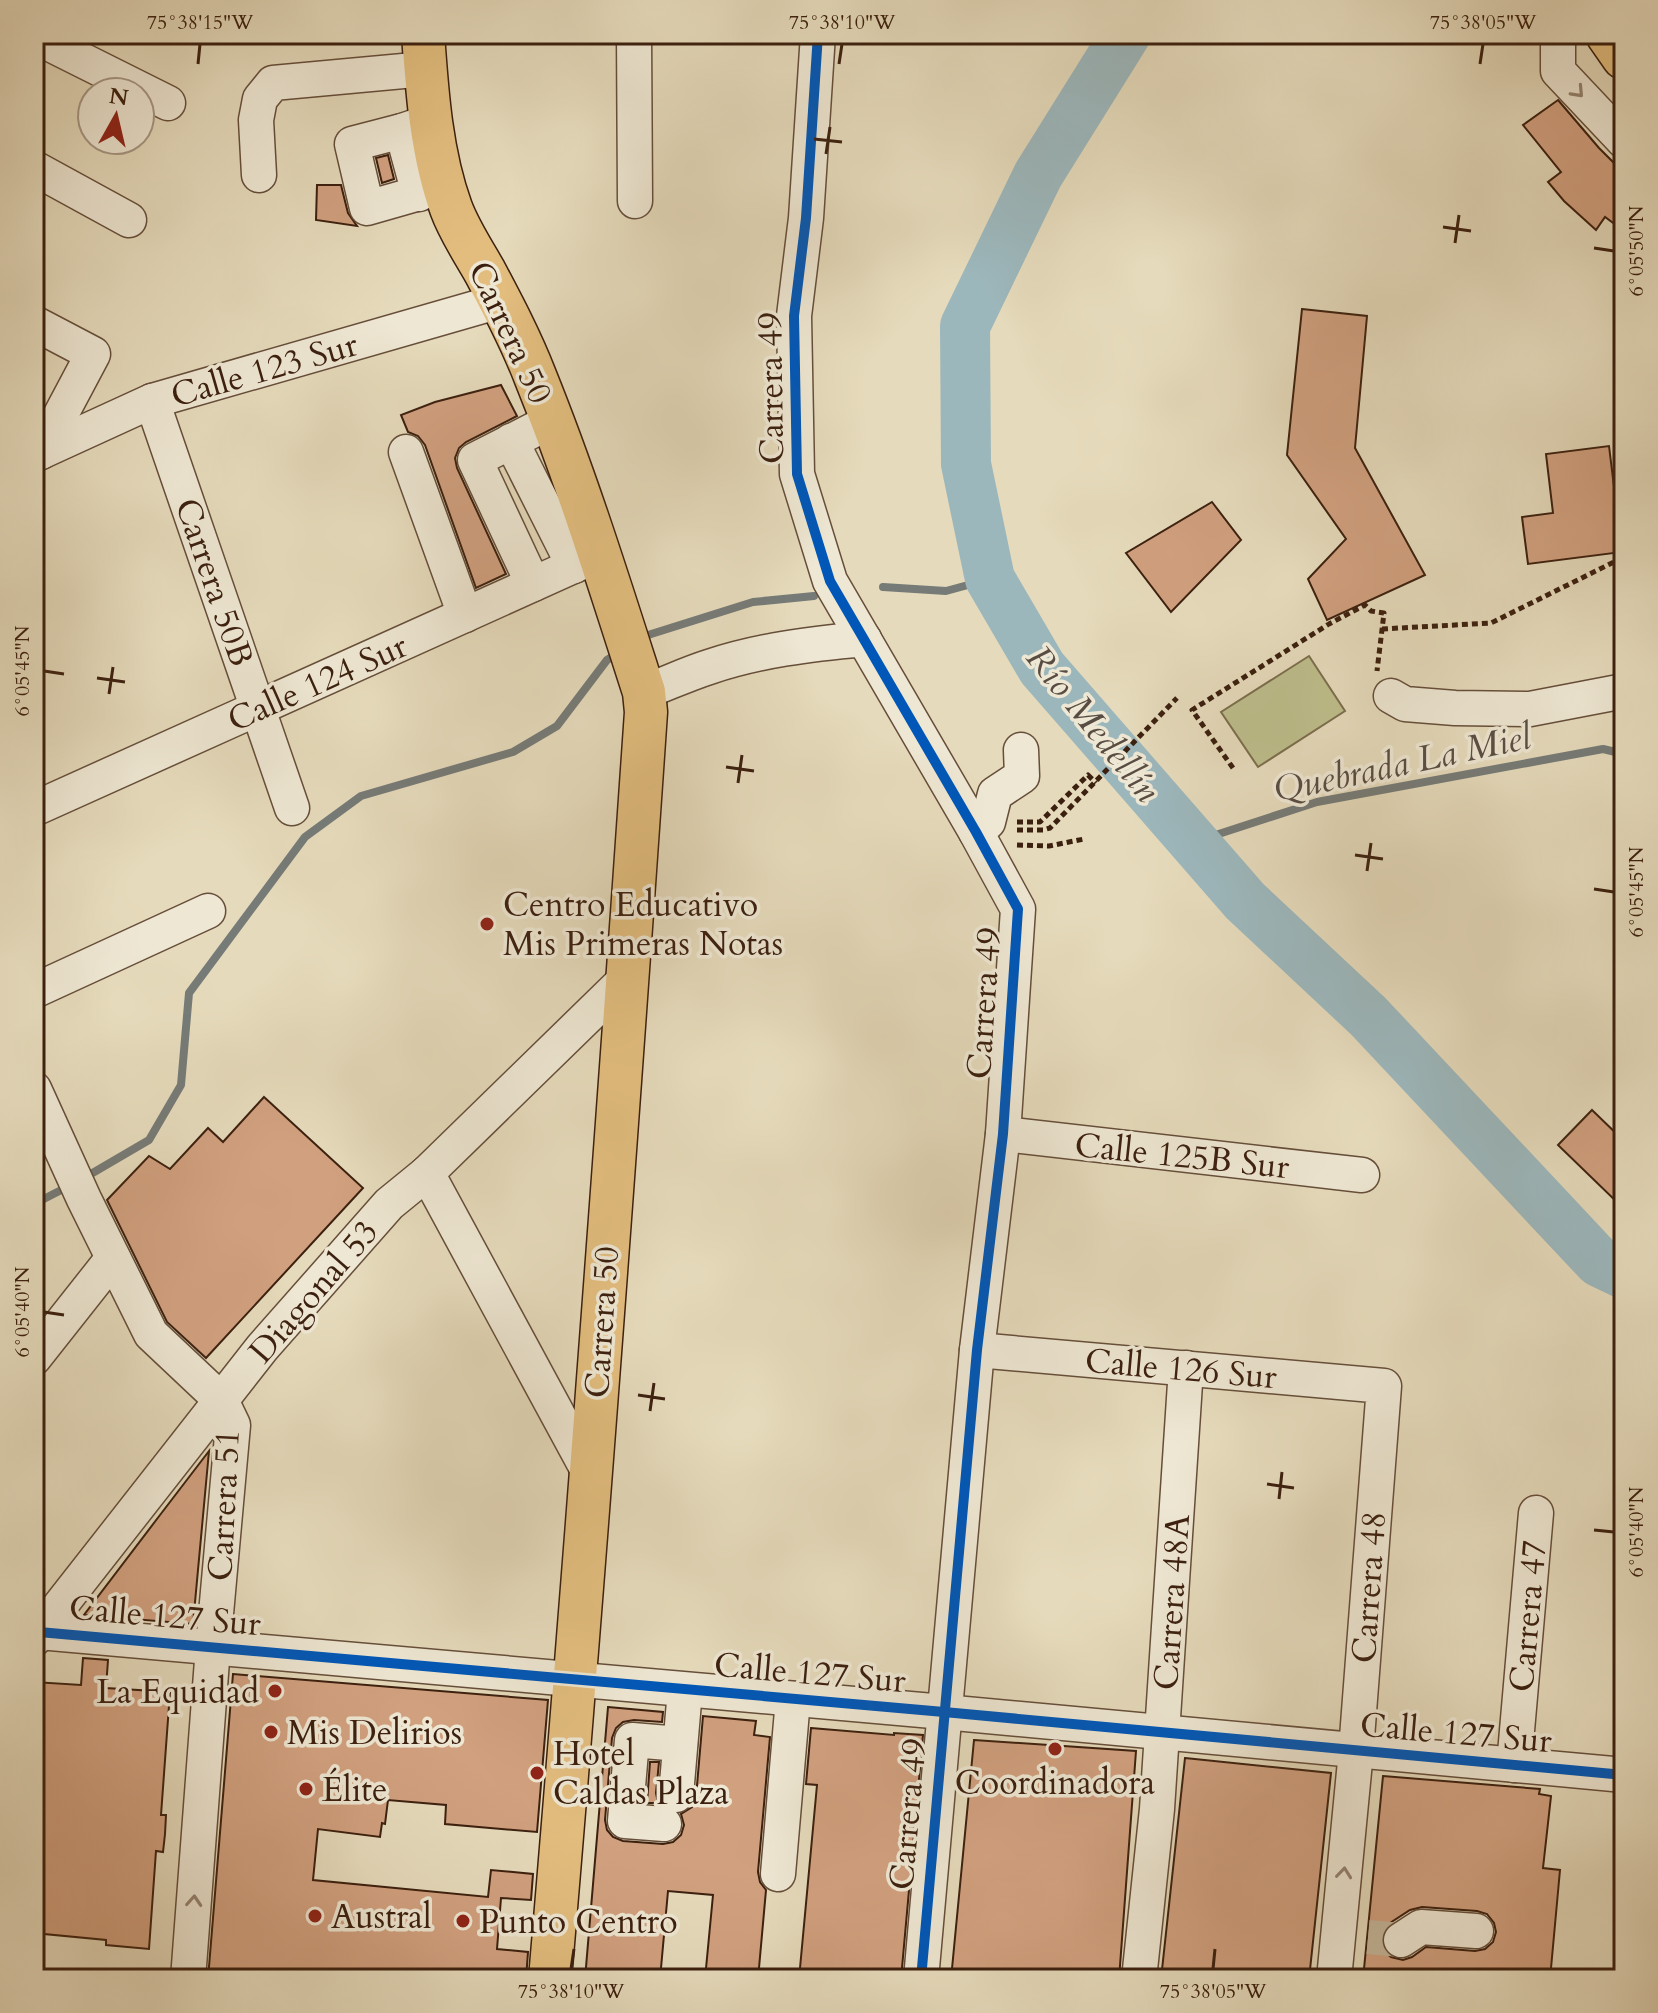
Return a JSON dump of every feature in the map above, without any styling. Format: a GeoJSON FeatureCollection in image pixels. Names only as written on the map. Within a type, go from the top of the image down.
{"type":"FeatureCollection","features":[{"type":"Feature","properties":{"kind":"highway"},"geometry":{"type":"LineString","coordinates":[[1608,34],[1624,57]]}},
{"type":"Feature","properties":{"kind":"main road","name":"Carrera 50"},"geometry":{"type":"LineString","coordinates":[[424,52],[417,126],[431,190],[452,211],[520,338],[553,420],[555,485],[587,560],[622,626],[640,680],[646,712],[550,1979]]}},
{"type":"Feature","properties":{"kind":"street"},"geometry":{"type":"LineString","coordinates":[[634,34],[635,201]]}},
{"type":"Feature","properties":{"kind":"street","name":"Carrera 49"},"geometry":{"type":"LineString","coordinates":[[818,34],[806,218],[794,316],[797,474],[830,581],[1018,909],[1003,1134],[977,1350],[921,1979]]}},
{"type":"Feature","properties":{"kind":"street"},"geometry":{"type":"LineString","coordinates":[[1561,34],[1558,40],[1558,71],[1624,141]]}},
{"type":"Feature","properties":{"kind":"street"},"geometry":{"type":"LineString","coordinates":[[39,41],[168,103]]}},
{"type":"Feature","properties":{"kind":"street"},"geometry":{"type":"LineString","coordinates":[[259,175],[256,120],[260,99],[273,83],[424,52]]}},
{"type":"Feature","properties":{"kind":"street"},"geometry":{"type":"LineString","coordinates":[[417,126],[352,144],[367,208],[431,190]]}},
{"type":"Feature","properties":{"kind":"street"},"geometry":{"type":"LineString","coordinates":[[34,168],[129,220]]}},
{"type":"Feature","properties":{"kind":"street","name":"Calle 123 Sur"},"geometry":{"type":"LineString","coordinates":[[37,453],[152,401],[500,301]]}},
{"type":"Feature","properties":{"kind":"street"},"geometry":{"type":"LineString","coordinates":[[34,323],[93,354],[37,453]]}},
{"type":"Feature","properties":{"kind":"street","name":"Carrera 50B"},"geometry":{"type":"LineString","coordinates":[[152,401],[292,808]]}},
{"type":"Feature","properties":{"kind":"street"},"geometry":{"type":"LineString","coordinates":[[533,584],[475,460],[553,420]]}},
{"type":"Feature","properties":{"kind":"street"},"geometry":{"type":"LineString","coordinates":[[500,511],[555,485],[511,441]]}},
{"type":"Feature","properties":{"kind":"street"},"geometry":{"type":"LineString","coordinates":[[406,452],[465,615]]}},
{"type":"Feature","properties":{"kind":"street","name":"Calle 124 Sur"},"geometry":{"type":"LineString","coordinates":[[34,809],[587,560]]}},
{"type":"Feature","properties":{"kind":"street"},"geometry":{"type":"LineString","coordinates":[[640,680],[801,645],[864,639]]}},
{"type":"Feature","properties":{"kind":"street"},"geometry":{"type":"LineString","coordinates":[[1391,696],[1405,704],[1530,709],[1624,691]]}},
{"type":"Feature","properties":{"kind":"street"},"geometry":{"type":"LineString","coordinates":[[976,832],[988,822],[995,794],[1022,776],[1021,750]]}},
{"type":"Feature","properties":{"kind":"street"},"geometry":{"type":"LineString","coordinates":[[34,991],[208,911]]}},
{"type":"Feature","properties":{"kind":"street","name":"Diagonal 53"},"geometry":{"type":"LineString","coordinates":[[36,1635],[262,1348],[389,1204],[427,1173],[628,977]]}},
{"type":"Feature","properties":{"kind":"street","name":"Carrera 51"},"geometry":{"type":"LineString","coordinates":[[34,1089],[151,1334],[221,1400],[233,1425],[188,1979]]}},
{"type":"Feature","properties":{"kind":"street","name":"Calle 125B Sur"},"geometry":{"type":"LineString","coordinates":[[1003,1134],[1362,1175]]}},
{"type":"Feature","properties":{"kind":"street"},"geometry":{"type":"LineString","coordinates":[[427,1173],[590,1474]]}},
{"type":"Feature","properties":{"kind":"street"},"geometry":{"type":"LineString","coordinates":[[34,1358],[113,1258]]}},
{"type":"Feature","properties":{"kind":"street","name":"Calle 126 Sur"},"geometry":{"type":"LineString","coordinates":[[977,1350],[1384,1386]]}},
{"type":"Feature","properties":{"kind":"street","name":"Carrera 48A"},"geometry":{"type":"LineString","coordinates":[[1139,1979],[1157,1809],[1186,1368]]}},
{"type":"Feature","properties":{"kind":"street","name":"Carrera 48"},"geometry":{"type":"LineString","coordinates":[[1334,1979],[1369,1937],[1356,1751],[1384,1386]]}},
{"type":"Feature","properties":{"kind":"street","name":"Carrera 47"},"geometry":{"type":"LineString","coordinates":[[1514,1765],[1536,1513]]}},
{"type":"Feature","properties":{"kind":"street","name":"Calle 127 Sur"},"geometry":{"type":"LineString","coordinates":[[36,1635],[213,1647],[1624,1775]]}},
{"type":"Feature","properties":{"kind":"street"},"geometry":{"type":"LineString","coordinates":[[680,1744],[632,1740],[625,1821],[670,1810],[680,1744],[685,1690]]}},
{"type":"Feature","properties":{"kind":"street"},"geometry":{"type":"LineString","coordinates":[[778,1874],[793,1699]]}},
{"type":"Feature","properties":{"kind":"street"},"geometry":{"type":"LineString","coordinates":[[1369,1937],[1421,1927],[1476,1931]]}},
{"type":"Feature","properties":{"kind":"path"},"geometry":{"type":"LineString","coordinates":[[1382,629],[1491,623],[1624,557]]}},
{"type":"Feature","properties":{"kind":"path"},"geometry":{"type":"LineString","coordinates":[[1233,768],[1192,710],[1329,624],[1365,605],[1371,611],[1384,613],[1376,685],[1391,696]]}},
{"type":"Feature","properties":{"kind":"path"},"geometry":{"type":"LineString","coordinates":[[1014,830],[1050,828],[1177,698]]}},
{"type":"Feature","properties":{"kind":"path"},"geometry":{"type":"LineString","coordinates":[[1013,822],[1040,822],[1088,775],[1096,783]]}},
{"type":"Feature","properties":{"kind":"path"},"geometry":{"type":"LineString","coordinates":[[1012,845],[1049,846],[1084,839]]}},
{"type":"Feature","properties":{"kind":"green space"},"geometry":{"type":"Polygon","coordinates":[[[1309,656],[1345,711],[1258,767],[1221,712],[1309,656]]]}},
{"type":"Feature","properties":{"kind":"building"},"geometry":{"type":"Polygon","coordinates":[[[1558,100],[1624,173],[1624,231],[1605,217],[1596,230],[1548,182],[1561,172],[1523,125],[1558,100]]]}},
{"type":"Feature","properties":{"kind":"building"},"geometry":{"type":"Polygon","coordinates":[[[388,155],[394,179],[382,183],[376,158],[388,155]]]}},
{"type":"Feature","properties":{"kind":"building"},"geometry":{"type":"Polygon","coordinates":[[[317,185],[341,185],[348,213],[357,226],[316,220],[317,185]]]}},
{"type":"Feature","properties":{"kind":"building"},"geometry":{"type":"Polygon","coordinates":[[[1302,309],[1367,316],[1355,448],[1425,575],[1327,620],[1308,579],[1346,539],[1287,455],[1302,309]]]}},
{"type":"Feature","properties":{"kind":"building"},"geometry":{"type":"Polygon","coordinates":[[[501,385],[517,416],[466,442],[455,458],[506,574],[476,588],[425,445],[418,436],[408,432],[401,415],[435,402],[501,385]]]}},
{"type":"Feature","properties":{"kind":"building"},"geometry":{"type":"Polygon","coordinates":[[[1609,446],[1622,552],[1528,564],[1522,517],[1553,513],[1546,454],[1609,446]]]}},
{"type":"Feature","properties":{"kind":"building"},"geometry":{"type":"Polygon","coordinates":[[[1212,502],[1241,540],[1171,612],[1126,553],[1212,502]]]}},
{"type":"Feature","properties":{"kind":"building"},"geometry":{"type":"Polygon","coordinates":[[[264,1097],[363,1188],[206,1358],[167,1322],[107,1200],[149,1156],[170,1169],[208,1128],[223,1142],[264,1097]]]}},
{"type":"Feature","properties":{"kind":"building"},"geometry":{"type":"Polygon","coordinates":[[[1592,1110],[1624,1141],[1624,1209],[1558,1145],[1592,1110]]]}},
{"type":"Feature","properties":{"kind":"building"},"geometry":{"type":"Polygon","coordinates":[[[209,1451],[193,1624],[84,1615],[160,1515],[209,1451]]]}},
{"type":"Feature","properties":{"kind":"building"},"geometry":{"type":"Polygon","coordinates":[[[83,1658],[108,1660],[106,1688],[170,1692],[161,1815],[166,1815],[165,1834],[163,1852],[156,1851],[149,1949],[106,1945],[106,1940],[34,1933],[34,1682],[81,1685],[83,1658]]]}},
{"type":"Feature","properties":{"kind":"building"},"geometry":{"type":"Polygon","coordinates":[[[233,1674],[548,1700],[537,1832],[445,1824],[446,1805],[388,1800],[380,1837],[318,1829],[313,1880],[488,1897],[491,1870],[533,1874],[531,1900],[501,1898],[497,1949],[528,1952],[526,1979],[208,1979],[233,1674]]]}},
{"type":"Feature","properties":{"kind":"building"},"geometry":{"type":"Polygon","coordinates":[[[608,1707],[663,1712],[662,1722],[623,1722],[612,1738],[605,1820],[607,1830],[613,1837],[623,1841],[663,1844],[673,1842],[681,1835],[684,1825],[681,1814],[692,1807],[696,1797],[703,1716],[756,1721],[754,1735],[770,1737],[758,1872],[766,1890],[758,1979],[705,1979],[713,1895],[668,1891],[660,1979],[585,1979],[608,1707]]]}},
{"type":"Feature","properties":{"kind":"building"},"geometry":{"type":"Polygon","coordinates":[[[811,1728],[923,1735],[901,1979],[799,1979],[817,1785],[806,1784],[811,1728]]]}},
{"type":"Feature","properties":{"kind":"building"},"geometry":{"type":"Polygon","coordinates":[[[974,1740],[1136,1751],[1119,1979],[951,1979],[974,1740]]]}},
{"type":"Feature","properties":{"kind":"building"},"geometry":{"type":"Polygon","coordinates":[[[1185,1758],[1331,1773],[1309,1979],[1161,1979],[1185,1758]]]}},
{"type":"Feature","properties":{"kind":"building"},"geometry":{"type":"Polygon","coordinates":[[[650,1762],[659,1762],[658,1803],[647,1803],[650,1762]]]}},
{"type":"Feature","properties":{"kind":"building"},"geometry":{"type":"Polygon","coordinates":[[[1383,1776],[1540,1789],[1539,1794],[1551,1796],[1543,1868],[1560,1870],[1550,1979],[1363,1979],[1383,1776]],[[1422,1907],[1410,1910],[1390,1923],[1384,1930],[1381,1942],[1391,1957],[1403,1960],[1426,1947],[1485,1949],[1493,1942],[1496,1932],[1487,1914],[1422,1907]]]}},
{"type":"Feature","properties":{"kind":"waterway","name":"Río Medellín"},"geometry":{"type":"LineString","coordinates":[[1126,34],[1038,175],[965,326],[966,464],[990,579],[1042,668],[1245,901],[1368,1016],[1599,1262],[1624,1274]]}},
{"type":"Feature","properties":{"kind":"waterway"},"geometry":{"type":"LineString","coordinates":[[883,587],[946,591],[990,579]]}},
{"type":"Feature","properties":{"kind":"waterway"},"geometry":{"type":"LineString","coordinates":[[642,639],[753,602],[814,596]]}},
{"type":"Feature","properties":{"kind":"waterway"},"geometry":{"type":"LineString","coordinates":[[84,1178],[149,1140],[181,1085],[189,993],[305,837],[361,796],[513,752],[557,726],[607,660],[620,652]]}},
{"type":"Feature","properties":{"kind":"waterway","name":"Quebrada La Miel"},"geometry":{"type":"LineString","coordinates":[[1194,842],[1317,802],[1603,749],[1624,754]]}},
{"type":"Feature","properties":{"kind":"waterway"},"geometry":{"type":"LineString","coordinates":[[34,1204],[69,1186]]}},
{"type":"Feature","properties":{"kind":"tunnel"},"geometry":{"type":"LineString","coordinates":[[1368,1937],[1401,1940]]}},
{"type":"Feature","properties":{"kind":"cycle path"},"geometry":{"type":"LineString","coordinates":[[818,34],[806,218],[794,316],[797,474],[830,581],[1018,909],[1003,1134],[977,1350],[921,1979]]}},
{"type":"Feature","properties":{"kind":"cycle path"},"geometry":{"type":"LineString","coordinates":[[39,1632],[1624,1775]]}},
{"type":"Feature","properties":{"kind":"place","name":"Centro Educativo Mis Primeras Notas"},"geometry":{"type":"Point","coordinates":[487,924]}},
{"type":"Feature","properties":{"kind":"place","name":"La Equidad"},"geometry":{"type":"Point","coordinates":[275,1691]}},
{"type":"Feature","properties":{"kind":"place","name":"Mis Delirios"},"geometry":{"type":"Point","coordinates":[271,1732]}},
{"type":"Feature","properties":{"kind":"place","name":"Coordinadora"},"geometry":{"type":"Point","coordinates":[1055,1749]}},
{"type":"Feature","properties":{"kind":"place","name":"Hotel Caldas Plaza"},"geometry":{"type":"Point","coordinates":[537,1773]}},
{"type":"Feature","properties":{"kind":"place","name":"Élite"},"geometry":{"type":"Point","coordinates":[306,1789]}},
{"type":"Feature","properties":{"kind":"place","name":"Austral"},"geometry":{"type":"Point","coordinates":[315,1916]}},
{"type":"Feature","properties":{"kind":"place","name":"Punto Centro"},"geometry":{"type":"Point","coordinates":[463,1921]}}]}
